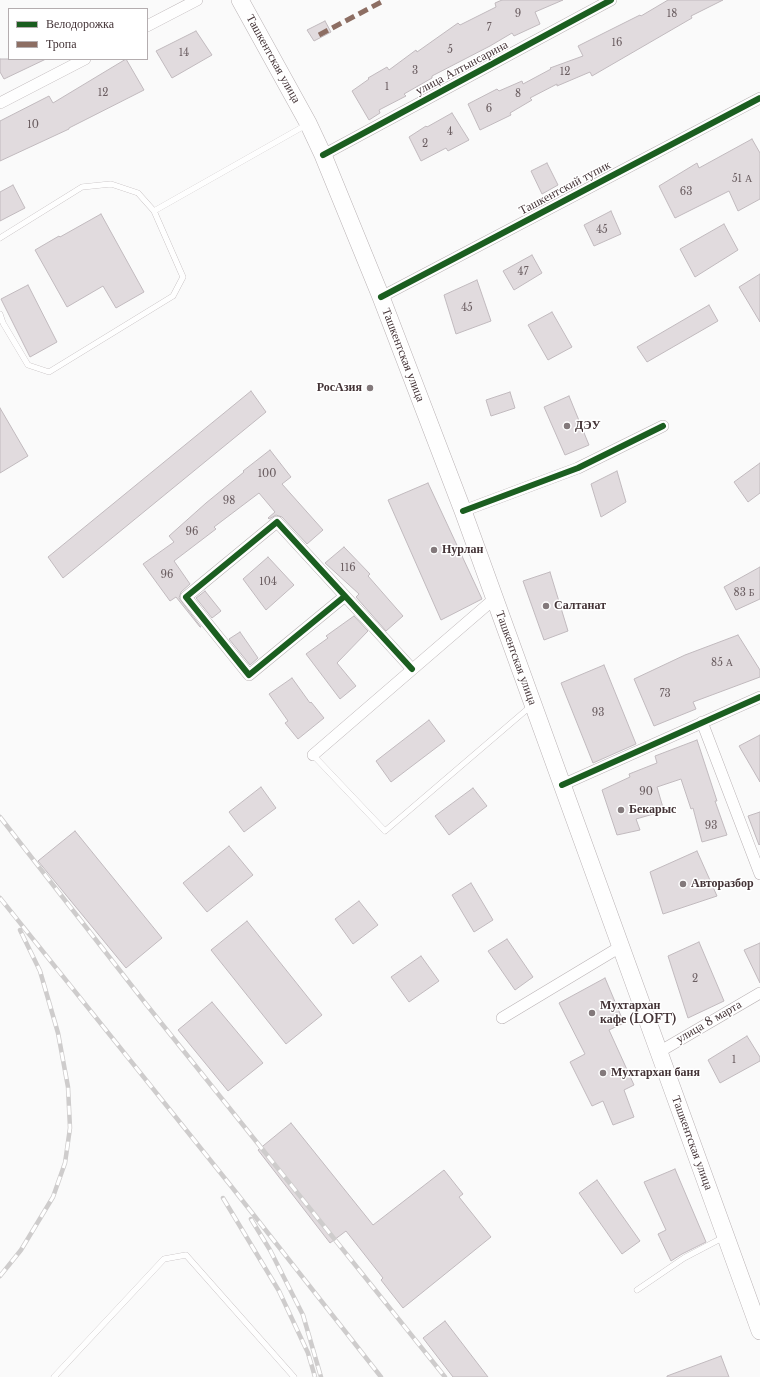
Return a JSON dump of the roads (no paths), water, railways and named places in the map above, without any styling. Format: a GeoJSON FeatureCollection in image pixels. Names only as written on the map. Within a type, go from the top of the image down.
{"type":"FeatureCollection","features":[{"type":"Feature","properties":{"kind":"main road","name":"Ташкентская улица"},"geometry":{"type":"LineString","coordinates":[[240,0],[308,123],[323,155],[381,297],[462,511],[760,1331]]}},
{"type":"Feature","properties":{"kind":"street"},"geometry":{"type":"LineString","coordinates":[[148,25],[197,0]]}},
{"type":"Feature","properties":{"kind":"street","name":"улица Алтынсарина"},"geometry":{"type":"LineString","coordinates":[[323,155],[611,0]]}},
{"type":"Feature","properties":{"kind":"street"},"geometry":{"type":"LineString","coordinates":[[0,103],[82,60]]}},
{"type":"Feature","properties":{"kind":"street","name":"Ташкентский тупик"},"geometry":{"type":"LineString","coordinates":[[381,297],[760,98]]}},
{"type":"Feature","properties":{"kind":"street"},"geometry":{"type":"LineString","coordinates":[[462,511],[578,468],[663,426]]}},
{"type":"Feature","properties":{"kind":"street"},"geometry":{"type":"LineString","coordinates":[[345,596],[249,675],[186,597],[276,522],[345,596],[412,669]]}},
{"type":"Feature","properties":{"kind":"street"},"geometry":{"type":"LineString","coordinates":[[313,755],[494,599]]}},
{"type":"Feature","properties":{"kind":"street"},"geometry":{"type":"LineString","coordinates":[[562,785],[760,697]]}},
{"type":"Feature","properties":{"kind":"street"},"geometry":{"type":"LineString","coordinates":[[702,722],[760,873]]}},
{"type":"Feature","properties":{"kind":"street"},"geometry":{"type":"LineString","coordinates":[[502,1018],[620,947]]}},
{"type":"Feature","properties":{"kind":"street","name":"улица 8 марта"},"geometry":{"type":"LineString","coordinates":[[659,1052],[760,993]]}},
{"type":"Feature","properties":{"kind":"lane"},"geometry":{"type":"LineString","coordinates":[[154,210],[308,123]]}},
{"type":"Feature","properties":{"kind":"lane"},"geometry":{"type":"LineString","coordinates":[[0,238],[82,187],[111,184],[138,193],[154,210],[183,277],[173,296],[49,372],[28,365],[3,323],[0,314]]}},
{"type":"Feature","properties":{"kind":"lane"},"geometry":{"type":"LineString","coordinates":[[313,755],[384,831],[533,705]]}},
{"type":"Feature","properties":{"kind":"lane"},"geometry":{"type":"LineString","coordinates":[[637,1290],[684,1258],[726,1236]]}},
{"type":"Feature","properties":{"kind":"lane"},"geometry":{"type":"LineString","coordinates":[[54,1377],[164,1259],[186,1255],[294,1377]]}},
{"type":"Feature","properties":{"kind":"railway"},"geometry":{"type":"LineString","coordinates":[[0,817],[146,1004],[445,1377]]}},
{"type":"Feature","properties":{"kind":"railway"},"geometry":{"type":"LineString","coordinates":[[0,898],[231,1186],[381,1377]]}},
{"type":"Feature","properties":{"kind":"railway"},"geometry":{"type":"LineString","coordinates":[[0,1276],[21,1250],[53,1197],[65,1163],[70,1128],[68,1087],[58,1033],[40,971],[20,930]]}},
{"type":"Feature","properties":{"kind":"railway"},"geometry":{"type":"LineString","coordinates":[[223,1198],[279,1291],[308,1353],[315,1377]]}},
{"type":"Feature","properties":{"kind":"railway"},"geometry":{"type":"LineString","coordinates":[[251,1219],[270,1250],[303,1315],[321,1377]]}},
{"type":"Feature","properties":{"kind":"place","name":"РосАзия"},"geometry":{"type":"Point","coordinates":[370,388]}},
{"type":"Feature","properties":{"kind":"place","name":"ДЭУ"},"geometry":{"type":"Point","coordinates":[567,426]}},
{"type":"Feature","properties":{"kind":"place","name":"Нурлан"},"geometry":{"type":"Point","coordinates":[434,550]}},
{"type":"Feature","properties":{"kind":"place","name":"Салтанат"},"geometry":{"type":"Point","coordinates":[546,606]}},
{"type":"Feature","properties":{"kind":"place","name":"Бекарыс"},"geometry":{"type":"Point","coordinates":[621,810]}},
{"type":"Feature","properties":{"kind":"place","name":"Авторазбор"},"geometry":{"type":"Point","coordinates":[683,884]}},
{"type":"Feature","properties":{"kind":"place","name":"Мухтархан кафе (LOFT)"},"geometry":{"type":"Point","coordinates":[592,1013]}},
{"type":"Feature","properties":{"kind":"place","name":"Мухтархан баня"},"geometry":{"type":"Point","coordinates":[603,1073]}}]}
